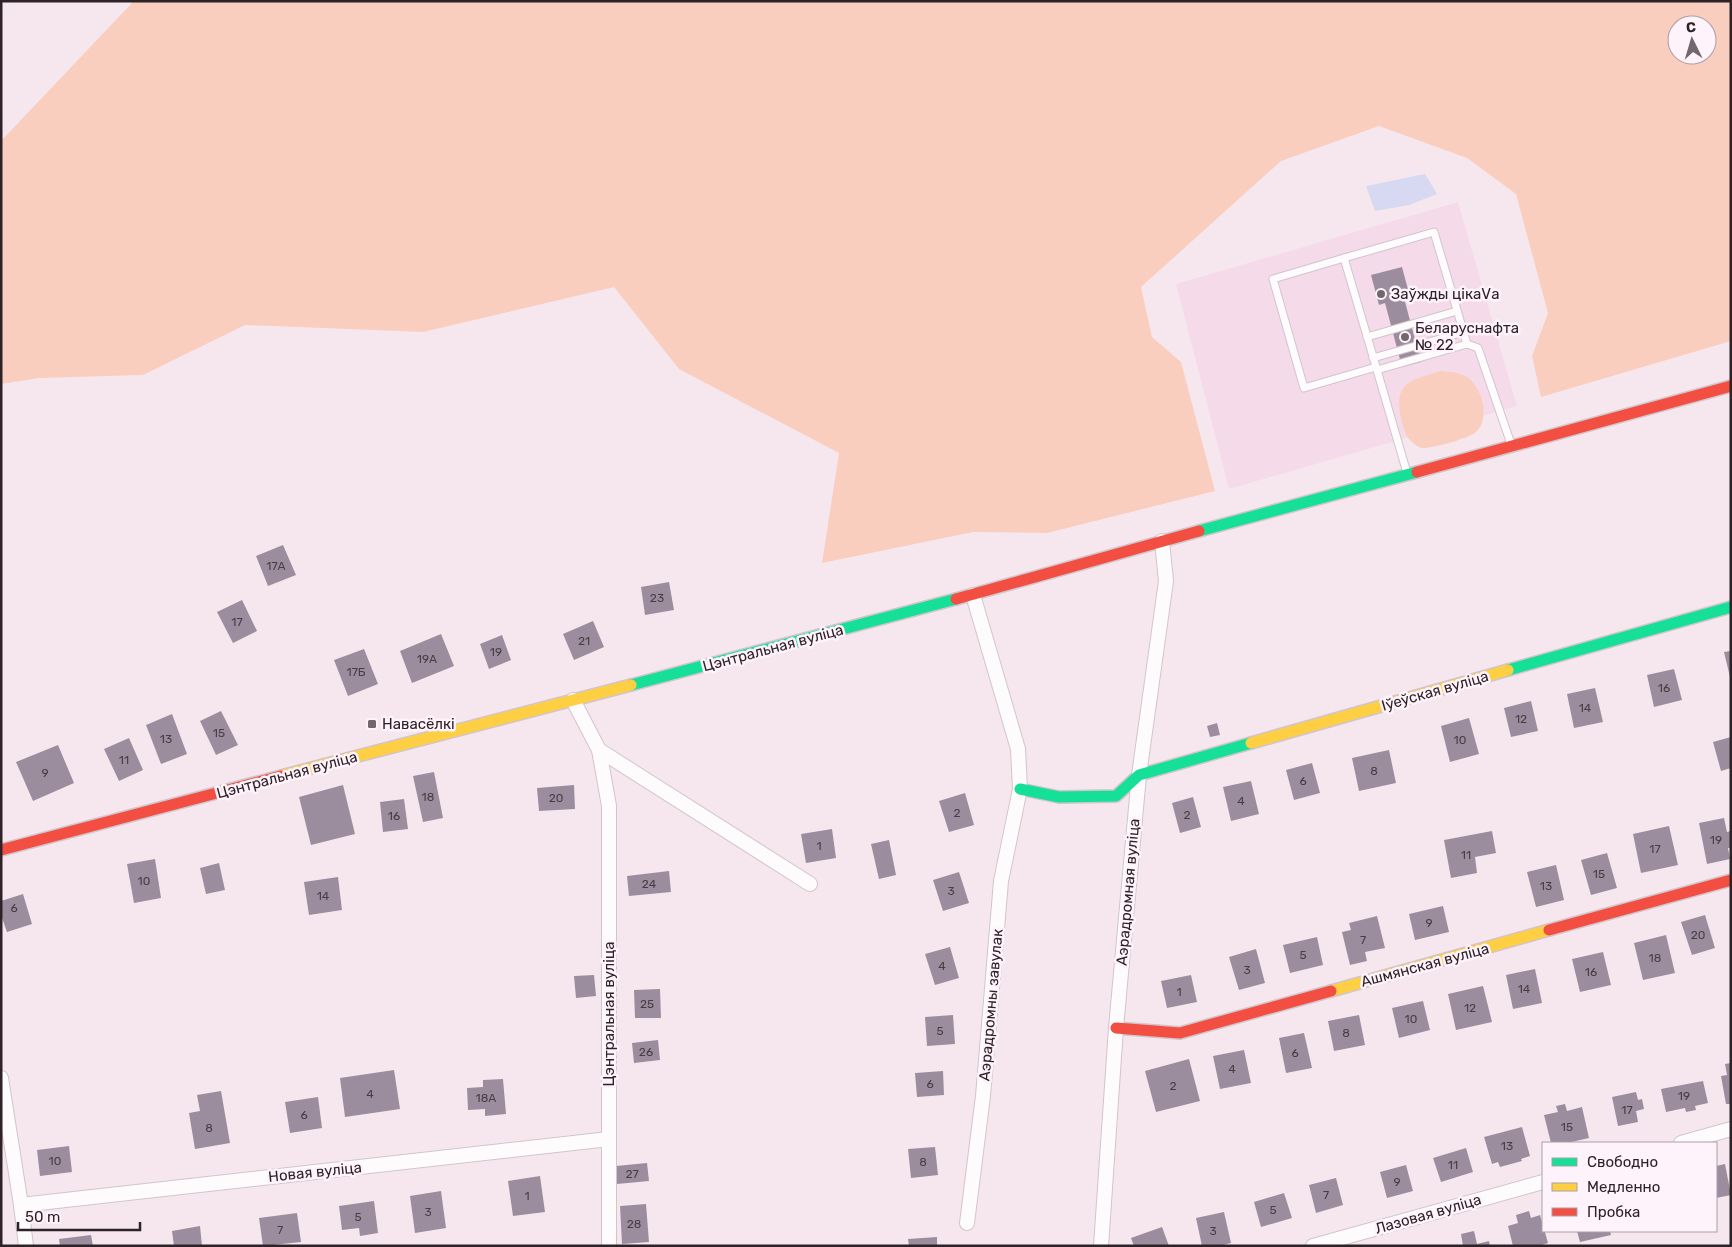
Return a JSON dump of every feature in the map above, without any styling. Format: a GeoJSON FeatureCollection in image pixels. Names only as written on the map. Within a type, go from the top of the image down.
{"type":"FeatureCollection","features":[{"type":"Feature","properties":{"kind":"main road","name":"Цэнтральная вуліца"},"geometry":{"type":"LineString","coordinates":[[1,850],[973,595],[1162,540],[1731,386]]}},
{"type":"Feature","properties":{"kind":"main road","name":"Іўеўская вуліца"},"geometry":{"type":"LineString","coordinates":[[1139,775],[1731,607]]}},
{"type":"Feature","properties":{"kind":"main road"},"geometry":{"type":"LineString","coordinates":[[1020,789],[1059,797],[1116,796],[1139,775]]}},
{"type":"Feature","properties":{"kind":"main road","name":"Ашмянская вуліца"},"geometry":{"type":"LineString","coordinates":[[1116,1028],[1180,1033],[1731,880]]}},
{"type":"Feature","properties":{"kind":"street","name":"Аэрадромная вуліца"},"geometry":{"type":"LineString","coordinates":[[1101,1246],[1116,1028],[1139,775],[1166,581],[1162,540]]}},
{"type":"Feature","properties":{"kind":"street","name":"Аэрадромны завулак"},"geometry":{"type":"LineString","coordinates":[[967,1223],[983,1096],[1000,881],[1020,789],[1018,748],[973,595]]}},
{"type":"Feature","properties":{"kind":"street","name":"Цэнтральная вуліца"},"geometry":{"type":"LineString","coordinates":[[573,700],[599,750],[609,806],[609,1246]]}},
{"type":"Feature","properties":{"kind":"street"},"geometry":{"type":"LineString","coordinates":[[599,750],[810,884]]}},
{"type":"Feature","properties":{"kind":"street"},"geometry":{"type":"LineString","coordinates":[[1,1078],[26,1246]]}},
{"type":"Feature","properties":{"kind":"street"},"geometry":{"type":"LineString","coordinates":[[1685,1142],[1731,1129]]}},
{"type":"Feature","properties":{"kind":"street","name":"Новая вуліца"},"geometry":{"type":"LineString","coordinates":[[21,1205],[609,1139]]}},
{"type":"Feature","properties":{"kind":"street","name":"Лазовая вуліца"},"geometry":{"type":"LineString","coordinates":[[1313,1246],[1542,1182]]}},
{"type":"Feature","properties":{"kind":"lane"},"geometry":{"type":"LineString","coordinates":[[1467,344],[1434,232],[1273,279],[1304,388],[1467,344],[1478,348],[1511,445]]}},
{"type":"Feature","properties":{"kind":"lane"},"geometry":{"type":"LineString","coordinates":[[1344,258],[1407,473]]}},
{"type":"Feature","properties":{"kind":"lane"},"geometry":{"type":"LineString","coordinates":[[1367,337],[1457,311]]}},
{"type":"Feature","properties":{"kind":"lane"},"geometry":{"type":"LineString","coordinates":[[1373,358],[1464,332]]}},
{"type":"Feature","properties":{"kind":"shaded area"},"geometry":{"type":"Polygon","coordinates":[[[132,1],[1731,1],[1731,341],[1541,397],[1532,356],[1548,313],[1516,194],[1467,158],[1379,126],[1281,161],[1141,287],[1152,337],[1181,362],[1215,491],[1047,533],[973,532],[822,563],[839,453],[679,369],[614,287],[423,332],[245,325],[143,375],[39,378],[1,384],[1,141],[132,1]]]}},
{"type":"Feature","properties":{"kind":"shaded area"},"geometry":{"type":"Polygon","coordinates":[[[1458,202],[1517,406],[1229,489],[1176,284],[1458,202]]]}},
{"type":"Feature","properties":{"kind":"shaded area"},"geometry":{"type":"Polygon","coordinates":[[[1441,371],[1461,374],[1472,382],[1477,388],[1483,403],[1483,419],[1481,426],[1472,434],[1459,440],[1422,448],[1416,446],[1407,437],[1401,418],[1400,396],[1402,389],[1413,380],[1441,371]]]}},
{"type":"Feature","properties":{"kind":"water"},"geometry":{"type":"Polygon","coordinates":[[[1425,174],[1437,194],[1409,205],[1375,211],[1366,186],[1425,174]]]}},
{"type":"Feature","properties":{"kind":"building"},"geometry":{"type":"Polygon","coordinates":[[[1402,267],[1410,297],[1404,298],[1421,362],[1402,367],[1385,303],[1379,305],[1371,275],[1402,267]]]}},
{"type":"Feature","properties":{"kind":"building"},"geometry":{"type":"Polygon","coordinates":[[[283,545],[296,575],[268,586],[256,556],[283,545]]]}},
{"type":"Feature","properties":{"kind":"building"},"geometry":{"type":"Polygon","coordinates":[[[669,582],[674,610],[645,615],[641,587],[669,582]]]}},
{"type":"Feature","properties":{"kind":"building"},"geometry":{"type":"Polygon","coordinates":[[[242,600],[257,631],[233,643],[217,612],[242,600]]]}},
{"type":"Feature","properties":{"kind":"building"},"geometry":{"type":"Polygon","coordinates":[[[593,621],[604,647],[574,660],[563,634],[593,621]]]}},
{"type":"Feature","properties":{"kind":"building"},"geometry":{"type":"Polygon","coordinates":[[[441,634],[454,666],[412,683],[400,651],[441,634]]]}},
{"type":"Feature","properties":{"kind":"building"},"geometry":{"type":"Polygon","coordinates":[[[502,635],[511,660],[489,669],[480,644],[502,635]]]}},
{"type":"Feature","properties":{"kind":"building"},"geometry":{"type":"Polygon","coordinates":[[[364,649],[378,684],[348,696],[334,660],[364,649]]]}},
{"type":"Feature","properties":{"kind":"building"},"geometry":{"type":"Polygon","coordinates":[[[1731,651],[1731,677],[1730,677],[1724,652],[1731,651]]]}},
{"type":"Feature","properties":{"kind":"building"},"geometry":{"type":"Polygon","coordinates":[[[1674,669],[1682,700],[1654,707],[1647,675],[1674,669]]]}},
{"type":"Feature","properties":{"kind":"building"},"geometry":{"type":"Polygon","coordinates":[[[1595,688],[1603,722],[1574,728],[1567,694],[1595,688]]]}},
{"type":"Feature","properties":{"kind":"building"},"geometry":{"type":"Polygon","coordinates":[[[1531,701],[1538,731],[1511,737],[1504,708],[1531,701]]]}},
{"type":"Feature","properties":{"kind":"building"},"geometry":{"type":"Polygon","coordinates":[[[221,711],[238,745],[216,755],[200,721],[221,711]]]}},
{"type":"Feature","properties":{"kind":"building"},"geometry":{"type":"Polygon","coordinates":[[[172,714],[187,754],[161,764],[146,725],[172,714]]]}},
{"type":"Feature","properties":{"kind":"building"},"geometry":{"type":"Polygon","coordinates":[[[1469,718],[1479,754],[1450,762],[1441,726],[1469,718]]]}},
{"type":"Feature","properties":{"kind":"building"},"geometry":{"type":"Polygon","coordinates":[[[1217,723],[1220,735],[1210,737],[1207,726],[1217,723]]]}},
{"type":"Feature","properties":{"kind":"building"},"geometry":{"type":"Polygon","coordinates":[[[1731,737],[1731,768],[1721,771],[1713,742],[1731,737]]]}},
{"type":"Feature","properties":{"kind":"building"},"geometry":{"type":"Polygon","coordinates":[[[129,738],[143,770],[119,781],[104,749],[129,738]]]}},
{"type":"Feature","properties":{"kind":"building"},"geometry":{"type":"Polygon","coordinates":[[[58,745],[74,783],[33,801],[16,762],[58,745]]]}},
{"type":"Feature","properties":{"kind":"building"},"geometry":{"type":"Polygon","coordinates":[[[1389,750],[1396,783],[1359,791],[1352,758],[1389,750]]]}},
{"type":"Feature","properties":{"kind":"building"},"geometry":{"type":"Polygon","coordinates":[[[1312,763],[1320,793],[1294,800],[1286,770],[1312,763]]]}},
{"type":"Feature","properties":{"kind":"building"},"geometry":{"type":"Polygon","coordinates":[[[434,772],[443,818],[423,822],[413,776],[434,772]]]}},
{"type":"Feature","properties":{"kind":"building"},"geometry":{"type":"Polygon","coordinates":[[[1251,781],[1259,814],[1231,821],[1223,787],[1251,781]]]}},
{"type":"Feature","properties":{"kind":"building"},"geometry":{"type":"Polygon","coordinates":[[[343,785],[355,834],[311,845],[299,797],[343,785]]]}},
{"type":"Feature","properties":{"kind":"building"},"geometry":{"type":"Polygon","coordinates":[[[574,785],[575,809],[539,811],[537,788],[574,785]]]}},
{"type":"Feature","properties":{"kind":"building"},"geometry":{"type":"Polygon","coordinates":[[[965,793],[974,825],[949,832],[939,801],[965,793]]]}},
{"type":"Feature","properties":{"kind":"building"},"geometry":{"type":"Polygon","coordinates":[[[1193,797],[1201,827],[1180,833],[1172,803],[1193,797]]]}},
{"type":"Feature","properties":{"kind":"building"},"geometry":{"type":"Polygon","coordinates":[[[404,799],[408,829],[383,832],[380,802],[404,799]]]}},
{"type":"Feature","properties":{"kind":"building"},"geometry":{"type":"Polygon","coordinates":[[[1724,818],[1727,832],[1731,831],[1731,848],[1728,848],[1730,859],[1707,864],[1699,823],[1724,818]]]}},
{"type":"Feature","properties":{"kind":"building"},"geometry":{"type":"Polygon","coordinates":[[[1669,826],[1678,865],[1641,873],[1633,834],[1669,826]]]}},
{"type":"Feature","properties":{"kind":"building"},"geometry":{"type":"Polygon","coordinates":[[[832,829],[836,858],[806,863],[801,834],[832,829]]]}},
{"type":"Feature","properties":{"kind":"building"},"geometry":{"type":"Polygon","coordinates":[[[1492,831],[1496,853],[1475,857],[1477,873],[1451,878],[1444,840],[1492,831]]]}},
{"type":"Feature","properties":{"kind":"building"},"geometry":{"type":"Polygon","coordinates":[[[889,840],[896,875],[879,879],[871,844],[889,840]]]}},
{"type":"Feature","properties":{"kind":"building"},"geometry":{"type":"Polygon","coordinates":[[[1607,853],[1617,888],[1591,895],[1581,860],[1607,853]]]}},
{"type":"Feature","properties":{"kind":"building"},"geometry":{"type":"Polygon","coordinates":[[[155,859],[161,898],[134,903],[127,864],[155,859]]]}},
{"type":"Feature","properties":{"kind":"building"},"geometry":{"type":"Polygon","coordinates":[[[219,863],[225,890],[206,894],[200,868],[219,863]]]}},
{"type":"Feature","properties":{"kind":"building"},"geometry":{"type":"Polygon","coordinates":[[[1556,865],[1564,900],[1536,907],[1527,872],[1556,865]]]}},
{"type":"Feature","properties":{"kind":"building"},"geometry":{"type":"Polygon","coordinates":[[[669,871],[671,892],[629,896],[627,876],[669,871]]]}},
{"type":"Feature","properties":{"kind":"building"},"geometry":{"type":"Polygon","coordinates":[[[959,872],[969,903],[943,911],[933,880],[959,872]]]}},
{"type":"Feature","properties":{"kind":"building"},"geometry":{"type":"Polygon","coordinates":[[[338,877],[342,910],[309,915],[304,882],[338,877]]]}},
{"type":"Feature","properties":{"kind":"building"},"geometry":{"type":"Polygon","coordinates":[[[23,894],[32,924],[7,932],[1,915],[1,901],[23,894]]]}},
{"type":"Feature","properties":{"kind":"building"},"geometry":{"type":"Polygon","coordinates":[[[1443,906],[1449,932],[1415,940],[1409,914],[1443,906]]]}},
{"type":"Feature","properties":{"kind":"building"},"geometry":{"type":"Polygon","coordinates":[[[1705,915],[1715,948],[1692,955],[1681,922],[1705,915]]]}},
{"type":"Feature","properties":{"kind":"building"},"geometry":{"type":"Polygon","coordinates":[[[1377,916],[1385,948],[1365,952],[1367,961],[1350,965],[1342,932],[1351,930],[1349,923],[1377,916]]]}},
{"type":"Feature","properties":{"kind":"building"},"geometry":{"type":"Polygon","coordinates":[[[1666,935],[1675,973],[1643,980],[1634,943],[1666,935]]]}},
{"type":"Feature","properties":{"kind":"building"},"geometry":{"type":"Polygon","coordinates":[[[1317,937],[1323,965],[1290,973],[1283,945],[1317,937]]]}},
{"type":"Feature","properties":{"kind":"building"},"geometry":{"type":"Polygon","coordinates":[[[950,947],[959,978],[935,985],[925,954],[950,947]]]}},
{"type":"Feature","properties":{"kind":"building"},"geometry":{"type":"Polygon","coordinates":[[[1256,949],[1265,983],[1239,990],[1229,957],[1256,949]]]}},
{"type":"Feature","properties":{"kind":"building"},"geometry":{"type":"Polygon","coordinates":[[[1603,952],[1611,985],[1580,992],[1572,959],[1603,952]]]}},
{"type":"Feature","properties":{"kind":"building"},"geometry":{"type":"Polygon","coordinates":[[[1535,969],[1542,1003],[1513,1009],[1506,975],[1535,969]]]}},
{"type":"Feature","properties":{"kind":"building"},"geometry":{"type":"Polygon","coordinates":[[[594,975],[596,996],[576,998],[574,976],[594,975]]]}},
{"type":"Feature","properties":{"kind":"building"},"geometry":{"type":"Polygon","coordinates":[[[1191,975],[1197,1002],[1167,1008],[1161,981],[1191,975]]]}},
{"type":"Feature","properties":{"kind":"building"},"geometry":{"type":"Polygon","coordinates":[[[1483,986],[1492,1022],[1456,1030],[1448,994],[1483,986]]]}},
{"type":"Feature","properties":{"kind":"building"},"geometry":{"type":"Polygon","coordinates":[[[660,989],[661,1018],[635,1018],[634,990],[660,989]]]}},
{"type":"Feature","properties":{"kind":"building"},"geometry":{"type":"Polygon","coordinates":[[[1423,1001],[1430,1030],[1399,1038],[1392,1008],[1423,1001]]]}},
{"type":"Feature","properties":{"kind":"building"},"geometry":{"type":"Polygon","coordinates":[[[953,1015],[955,1044],[927,1046],[925,1017],[953,1015]]]}},
{"type":"Feature","properties":{"kind":"building"},"geometry":{"type":"Polygon","coordinates":[[[1359,1015],[1365,1045],[1334,1051],[1328,1021],[1359,1015]]]}},
{"type":"Feature","properties":{"kind":"building"},"geometry":{"type":"Polygon","coordinates":[[[1304,1033],[1312,1068],[1286,1073],[1279,1038],[1304,1033]]]}},
{"type":"Feature","properties":{"kind":"building"},"geometry":{"type":"Polygon","coordinates":[[[658,1040],[660,1060],[634,1063],[632,1043],[658,1040]]]}},
{"type":"Feature","properties":{"kind":"building"},"geometry":{"type":"Polygon","coordinates":[[[1244,1050],[1251,1083],[1220,1089],[1213,1056],[1244,1050]]]}},
{"type":"Feature","properties":{"kind":"building"},"geometry":{"type":"Polygon","coordinates":[[[1189,1059],[1200,1101],[1156,1112],[1145,1071],[1189,1059]]]}},
{"type":"Feature","properties":{"kind":"building"},"geometry":{"type":"Polygon","coordinates":[[[1731,1063],[1731,1104],[1726,1104],[1721,1076],[1727,1075],[1725,1064],[1731,1063]]]}},
{"type":"Feature","properties":{"kind":"building"},"geometry":{"type":"Polygon","coordinates":[[[394,1070],[400,1109],[345,1117],[340,1078],[394,1070]]]}},
{"type":"Feature","properties":{"kind":"building"},"geometry":{"type":"Polygon","coordinates":[[[943,1071],[944,1095],[917,1097],[915,1073],[943,1071]]]}},
{"type":"Feature","properties":{"kind":"building"},"geometry":{"type":"Polygon","coordinates":[[[503,1079],[506,1114],[485,1116],[485,1109],[468,1110],[467,1088],[483,1087],[483,1080],[503,1079]]]}},
{"type":"Feature","properties":{"kind":"building"},"geometry":{"type":"Polygon","coordinates":[[[1703,1081],[1708,1103],[1695,1106],[1696,1110],[1686,1112],[1685,1108],[1666,1112],[1661,1089],[1703,1081]]]}},
{"type":"Feature","properties":{"kind":"building"},"geometry":{"type":"Polygon","coordinates":[[[221,1091],[230,1143],[195,1149],[189,1113],[200,1111],[197,1095],[221,1091]]]}},
{"type":"Feature","properties":{"kind":"building"},"geometry":{"type":"Polygon","coordinates":[[[1636,1092],[1638,1100],[1642,1099],[1644,1109],[1636,1111],[1638,1122],[1618,1126],[1612,1097],[1636,1092]]]}},
{"type":"Feature","properties":{"kind":"building"},"geometry":{"type":"Polygon","coordinates":[[[318,1097],[322,1128],[290,1133],[285,1102],[318,1097]]]}},
{"type":"Feature","properties":{"kind":"building"},"geometry":{"type":"Polygon","coordinates":[[[1565,1104],[1567,1111],[1582,1107],[1589,1138],[1571,1142],[1551,1142],[1544,1115],[1558,1112],[1556,1106],[1565,1104]]]}},
{"type":"Feature","properties":{"kind":"building"},"geometry":{"type":"Polygon","coordinates":[[[1522,1127],[1530,1156],[1521,1159],[1522,1161],[1500,1167],[1498,1162],[1492,1164],[1484,1137],[1522,1127]]]}},
{"type":"Feature","properties":{"kind":"building"},"geometry":{"type":"Polygon","coordinates":[[[69,1146],[72,1172],[40,1176],[37,1150],[69,1146]]]}},
{"type":"Feature","properties":{"kind":"building"},"geometry":{"type":"Polygon","coordinates":[[[935,1147],[938,1175],[911,1178],[908,1149],[935,1147]]]}},
{"type":"Feature","properties":{"kind":"building"},"geometry":{"type":"Polygon","coordinates":[[[1466,1148],[1473,1172],[1441,1182],[1433,1158],[1466,1148]]]}},
{"type":"Feature","properties":{"kind":"building"},"geometry":{"type":"Polygon","coordinates":[[[647,1163],[649,1181],[617,1184],[616,1166],[647,1163]]]}},
{"type":"Feature","properties":{"kind":"building"},"geometry":{"type":"Polygon","coordinates":[[[1725,1164],[1731,1195],[1717,1198],[1717,1166],[1725,1164]]]}},
{"type":"Feature","properties":{"kind":"building"},"geometry":{"type":"Polygon","coordinates":[[[1406,1165],[1413,1191],[1387,1198],[1380,1172],[1406,1165]]]}},
{"type":"Feature","properties":{"kind":"building"},"geometry":{"type":"Polygon","coordinates":[[[540,1176],[545,1212],[513,1216],[508,1181],[540,1176]]]}},
{"type":"Feature","properties":{"kind":"building"},"geometry":{"type":"Polygon","coordinates":[[[1336,1178],[1343,1205],[1316,1213],[1309,1185],[1336,1178]]]}},
{"type":"Feature","properties":{"kind":"building"},"geometry":{"type":"Polygon","coordinates":[[[441,1191],[446,1228],[415,1233],[410,1196],[441,1191]]]}},
{"type":"Feature","properties":{"kind":"building"},"geometry":{"type":"Polygon","coordinates":[[[1284,1193],[1292,1218],[1261,1227],[1254,1202],[1284,1193]]]}},
{"type":"Feature","properties":{"kind":"building"},"geometry":{"type":"Polygon","coordinates":[[[374,1201],[378,1233],[360,1236],[359,1228],[342,1230],[339,1206],[374,1201]]]}},
{"type":"Feature","properties":{"kind":"building"},"geometry":{"type":"Polygon","coordinates":[[[646,1204],[649,1242],[622,1244],[620,1206],[646,1204]]]}},
{"type":"Feature","properties":{"kind":"building"},"geometry":{"type":"Polygon","coordinates":[[[1529,1211],[1531,1218],[1540,1215],[1542,1232],[1545,1232],[1548,1243],[1539,1246],[1513,1246],[1508,1226],[1518,1223],[1516,1215],[1529,1211]]]}},
{"type":"Feature","properties":{"kind":"building"},"geometry":{"type":"Polygon","coordinates":[[[1224,1212],[1231,1243],[1219,1246],[1202,1246],[1196,1218],[1224,1212]]]}},
{"type":"Feature","properties":{"kind":"building"},"geometry":{"type":"Polygon","coordinates":[[[297,1213],[301,1242],[263,1246],[259,1218],[297,1213]]]}},
{"type":"Feature","properties":{"kind":"building"},"geometry":{"type":"Polygon","coordinates":[[[200,1226],[202,1246],[174,1246],[172,1231],[200,1226]]]}},
{"type":"Feature","properties":{"kind":"building"},"geometry":{"type":"Polygon","coordinates":[[[1162,1227],[1169,1246],[1134,1246],[1131,1238],[1162,1227]]]}},
{"type":"Feature","properties":{"kind":"building"},"geometry":{"type":"Polygon","coordinates":[[[1474,1231],[1477,1244],[1489,1241],[1490,1246],[1463,1246],[1461,1234],[1474,1231]]]}},
{"type":"Feature","properties":{"kind":"building"},"geometry":{"type":"Polygon","coordinates":[[[1577,1232],[1610,1232],[1611,1235],[1580,1242],[1577,1232]]]}},
{"type":"Feature","properties":{"kind":"building"},"geometry":{"type":"Polygon","coordinates":[[[91,1235],[93,1246],[60,1246],[59,1239],[91,1235]]]}},
{"type":"Feature","properties":{"kind":"building"},"geometry":{"type":"Polygon","coordinates":[[[937,1237],[937,1246],[909,1246],[908,1239],[937,1237]]]}},
{"type":"Feature","properties":{"kind":"traffic: fast"},"geometry":{"type":"LineString","coordinates":[[1199,531],[1417,472]]}},
{"type":"Feature","properties":{"kind":"traffic: fast"},"geometry":{"type":"LineString","coordinates":[[631,685],[956,599]]}},
{"type":"Feature","properties":{"kind":"traffic: fast"},"geometry":{"type":"LineString","coordinates":[[1508,670],[1731,607]]}},
{"type":"Feature","properties":{"kind":"traffic: fast"},"geometry":{"type":"LineString","coordinates":[[1020,789],[1059,797],[1116,796],[1139,775],[1251,743]]}},
{"type":"Feature","properties":{"kind":"traffic: slow"},"geometry":{"type":"LineString","coordinates":[[1251,743],[1508,670]]}},
{"type":"Feature","properties":{"kind":"traffic: slow"},"geometry":{"type":"LineString","coordinates":[[281,776],[631,685]]}},
{"type":"Feature","properties":{"kind":"traffic: slow"},"geometry":{"type":"LineString","coordinates":[[1331,991],[1549,930]]}},
{"type":"Feature","properties":{"kind":"traffic: jam"},"geometry":{"type":"LineString","coordinates":[[1417,472],[1731,386]]}},
{"type":"Feature","properties":{"kind":"traffic: jam"},"geometry":{"type":"LineString","coordinates":[[956,599],[1199,531]]}},
{"type":"Feature","properties":{"kind":"traffic: jam"},"geometry":{"type":"LineString","coordinates":[[1,850],[281,776]]}},
{"type":"Feature","properties":{"kind":"traffic: jam"},"geometry":{"type":"LineString","coordinates":[[1549,930],[1731,880]]}},
{"type":"Feature","properties":{"kind":"traffic: jam"},"geometry":{"type":"LineString","coordinates":[[1116,1028],[1180,1033],[1331,991]]}},
{"type":"Feature","properties":{"kind":"place","name":"Заўжды цікаVа"},"geometry":{"type":"Point","coordinates":[1381,294]}},
{"type":"Feature","properties":{"kind":"place","name":"Беларуснафта № 22"},"geometry":{"type":"Point","coordinates":[1405,337]}},
{"type":"Feature","properties":{"kind":"place","name":"Навасёлкі"},"geometry":{"type":"Point","coordinates":[372,724]}}]}
